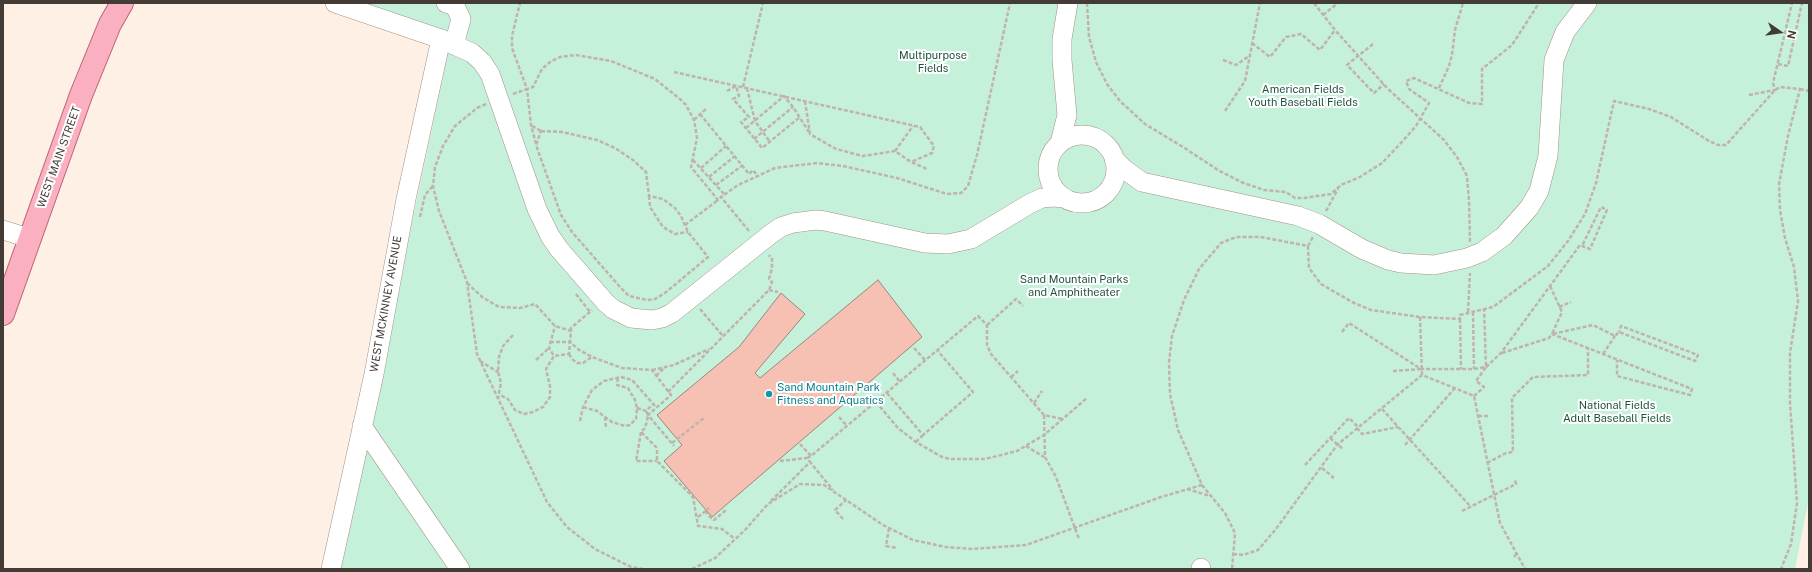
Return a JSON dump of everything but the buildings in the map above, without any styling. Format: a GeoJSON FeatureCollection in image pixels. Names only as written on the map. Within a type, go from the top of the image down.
{"type":"FeatureCollection","features":[{"type":"Feature","properties":{"kind":"main road","name":"WEST MAIN STREET"},"geometry":{"type":"LineString","coordinates":[[3,314],[81,95],[110,24],[122,3]]}},
{"type":"Feature","properties":{"kind":"street"},"geometry":{"type":"LineString","coordinates":[[335,3],[448,42],[472,53],[482,62],[490,74],[537,209],[550,236],[559,249],[606,303],[622,315],[631,318],[652,320],[662,318],[672,313],[759,243],[781,227],[793,223],[816,220],[924,243],[954,243],[971,239],[1031,203],[1048,198],[1064,198]]}},
{"type":"Feature","properties":{"kind":"street","name":"WEST MCKINNEY AVENUE"},"geometry":{"type":"LineString","coordinates":[[331,569],[374,374],[406,199],[448,42],[461,19],[455,6],[446,3]]}},
{"type":"Feature","properties":{"kind":"street"},"geometry":{"type":"LineString","coordinates":[[1060,143],[1068,115],[1062,79],[1062,46],[1068,3]]}},
{"type":"Feature","properties":{"kind":"street"},"geometry":{"type":"LineString","coordinates":[[1108,191],[1142,182],[1198,193],[1312,221],[1362,249],[1388,260],[1401,263],[1434,265],[1470,257],[1482,252],[1504,236],[1529,208],[1539,191],[1548,156],[1554,60],[1565,32],[1587,3]]}},
{"type":"Feature","properties":{"kind":"street"},"geometry":{"type":"LineString","coordinates":[[1067,108],[1071,116],[1088,135]]}},
{"type":"Feature","properties":{"kind":"street"},"geometry":{"type":"LineString","coordinates":[[1114,159],[1115,177],[1111,187],[1104,196],[1094,202],[1082,204],[1071,202],[1053,188],[1048,173],[1048,165],[1051,154],[1066,138],[1077,135],[1088,135],[1098,139],[1107,146],[1114,159],[1124,169],[1142,182]]}},
{"type":"Feature","properties":{"kind":"street"},"geometry":{"type":"LineString","coordinates":[[1031,203],[1043,186],[1048,173]]}},
{"type":"Feature","properties":{"kind":"street"},"geometry":{"type":"LineString","coordinates":[[3,230],[29,238]]}},
{"type":"Feature","properties":{"kind":"street"},"geometry":{"type":"LineString","coordinates":[[362,426],[460,569]]}},
{"type":"Feature","properties":{"kind":"path"},"geometry":{"type":"LineString","coordinates":[[520,3],[512,36],[512,48],[527,89],[536,145],[561,215],[572,232],[620,287],[629,296],[646,300],[655,299],[665,293],[708,257],[688,232],[681,216],[669,203],[655,196],[649,196]]}},
{"type":"Feature","properties":{"kind":"path"},"geometry":{"type":"LineString","coordinates":[[743,87],[762,3]]}},
{"type":"Feature","properties":{"kind":"path"},"geometry":{"type":"LineString","coordinates":[[685,224],[738,185],[757,175],[775,168],[817,163],[844,166],[897,178],[947,194],[961,193],[968,186],[977,155],[1010,3]]}},
{"type":"Feature","properties":{"kind":"path"},"geometry":{"type":"LineString","coordinates":[[1087,3],[1089,37],[1096,62],[1107,84],[1120,101],[1145,124],[1218,170],[1242,182],[1264,190],[1286,192],[1295,198],[1331,194],[1341,185],[1360,177],[1382,163],[1416,126],[1429,103],[1409,89],[1406,82],[1414,78],[1439,88],[1469,103],[1482,104],[1482,69],[1512,45],[1539,3]]}},
{"type":"Feature","properties":{"kind":"path"},"geometry":{"type":"LineString","coordinates":[[1225,111],[1245,81],[1260,3]]}},
{"type":"Feature","properties":{"kind":"path"},"geometry":{"type":"LineString","coordinates":[[1314,3],[1335,30],[1384,84],[1444,140],[1457,157],[1467,176],[1470,257],[1468,312]]}},
{"type":"Feature","properties":{"kind":"path"},"geometry":{"type":"LineString","coordinates":[[1323,15],[1338,3]]}},
{"type":"Feature","properties":{"kind":"path"},"geometry":{"type":"LineString","coordinates":[[1439,88],[1449,66],[1452,55],[1454,30],[1463,3]]}},
{"type":"Feature","properties":{"kind":"path"},"geometry":{"type":"LineString","coordinates":[[1775,90],[1773,83],[1792,3]]}},
{"type":"Feature","properties":{"kind":"path"},"geometry":{"type":"LineString","coordinates":[[1778,64],[1788,66],[1802,3]]}},
{"type":"Feature","properties":{"kind":"path"},"geometry":{"type":"LineString","coordinates":[[1252,43],[1270,57],[1286,37],[1301,34],[1320,50],[1335,30]]}},
{"type":"Feature","properties":{"kind":"path"},"geometry":{"type":"LineString","coordinates":[[1373,44],[1347,65],[1374,93],[1384,84]]}},
{"type":"Feature","properties":{"kind":"path"},"geometry":{"type":"LineString","coordinates":[[643,569],[631,567],[595,549],[567,527],[547,502],[477,354],[467,282],[439,211],[433,186],[435,167],[443,146],[455,126],[477,108],[533,87],[542,69],[550,62],[560,57],[587,55],[611,61],[655,79],[686,105],[694,120],[697,138],[691,167],[718,200]]}},
{"type":"Feature","properties":{"kind":"path"},"geometry":{"type":"LineString","coordinates":[[1223,60],[1236,65],[1250,56]]}},
{"type":"Feature","properties":{"kind":"path"},"geometry":{"type":"LineString","coordinates":[[674,72],[920,127],[934,146],[932,153],[911,162]]}},
{"type":"Feature","properties":{"kind":"path"},"geometry":{"type":"LineString","coordinates":[[727,91],[736,86]]}},
{"type":"Feature","properties":{"kind":"path"},"geometry":{"type":"LineString","coordinates":[[736,86],[739,96],[733,99],[749,117],[741,122],[762,148],[800,117]]}},
{"type":"Feature","properties":{"kind":"path"},"geometry":{"type":"LineString","coordinates":[[1461,369],[1460,314],[1493,307],[1548,266],[1568,241],[1585,214],[1596,183],[1614,101],[1649,109],[1671,117],[1709,141],[1718,145],[1726,145],[1775,90],[1780,87],[1809,91]]}},
{"type":"Feature","properties":{"kind":"path"},"geometry":{"type":"LineString","coordinates":[[747,88],[755,121],[770,142]]}},
{"type":"Feature","properties":{"kind":"path"},"geometry":{"type":"LineString","coordinates":[[1782,569],[1791,544],[1797,504],[1790,403],[1790,353],[1798,301],[1794,267],[1785,238],[1780,210],[1779,184],[1788,136],[1800,89]]}},
{"type":"Feature","properties":{"kind":"path"},"geometry":{"type":"LineString","coordinates":[[1749,95],[1775,90]]}},
{"type":"Feature","properties":{"kind":"path"},"geometry":{"type":"LineString","coordinates":[[746,128],[784,96]]}},
{"type":"Feature","properties":{"kind":"path"},"geometry":{"type":"LineString","coordinates":[[784,96],[800,117],[810,134],[836,150],[862,156],[895,151],[911,162],[927,169]]}},
{"type":"Feature","properties":{"kind":"path"},"geometry":{"type":"LineString","coordinates":[[804,101],[810,134]]}},
{"type":"Feature","properties":{"kind":"path"},"geometry":{"type":"LineString","coordinates":[[754,139],[793,107]]}},
{"type":"Feature","properties":{"kind":"path"},"geometry":{"type":"LineString","coordinates":[[694,120],[707,108]]}},
{"type":"Feature","properties":{"kind":"path"},"geometry":{"type":"LineString","coordinates":[[700,114],[749,174],[753,170],[757,175]]}},
{"type":"Feature","properties":{"kind":"path"},"geometry":{"type":"LineString","coordinates":[[532,125],[541,131],[562,132],[597,140],[615,148],[633,160],[646,172],[650,207],[663,227],[675,234],[688,232]]}},
{"type":"Feature","properties":{"kind":"path"},"geometry":{"type":"LineString","coordinates":[[895,151],[914,126]]}},
{"type":"Feature","properties":{"kind":"path"},"geometry":{"type":"LineString","coordinates":[[536,145],[541,131]]}},
{"type":"Feature","properties":{"kind":"path"},"geometry":{"type":"LineString","coordinates":[[701,168],[726,146]]}},
{"type":"Feature","properties":{"kind":"path"},"geometry":{"type":"LineString","coordinates":[[709,177],[735,156]]}},
{"type":"Feature","properties":{"kind":"path"},"geometry":{"type":"LineString","coordinates":[[693,160],[725,195]]}},
{"type":"Feature","properties":{"kind":"path"},"geometry":{"type":"LineString","coordinates":[[716,185],[743,165]]}},
{"type":"Feature","properties":{"kind":"path"},"geometry":{"type":"LineString","coordinates":[[668,392],[769,290],[772,282],[769,279],[772,268],[772,259],[721,198]]}},
{"type":"Feature","properties":{"kind":"path"},"geometry":{"type":"LineString","coordinates":[[1474,396],[1484,387],[1476,381],[1486,367],[1501,353],[1580,245],[1582,246],[1601,207],[1607,210],[1590,249],[1582,246]]}},
{"type":"Feature","properties":{"kind":"path"},"geometry":{"type":"LineString","coordinates":[[1232,569],[1235,533],[1225,513],[1202,485],[1178,430],[1170,394],[1172,336],[1184,300],[1199,269],[1221,243],[1236,236],[1261,237],[1308,246],[1310,268],[1321,284],[1371,310],[1420,317],[1460,319]]}},
{"type":"Feature","properties":{"kind":"path"},"geometry":{"type":"LineString","coordinates":[[467,282],[482,297],[499,308],[520,308],[535,304],[556,326],[571,332],[569,354],[572,359],[578,363],[583,363],[592,357]]}},
{"type":"Feature","properties":{"kind":"path"},"geometry":{"type":"LineString","coordinates":[[1501,353],[1549,338],[1552,334],[1562,312],[1550,286]]}},
{"type":"Feature","properties":{"kind":"path"},"geometry":{"type":"LineString","coordinates":[[769,290],[778,292]]}},
{"type":"Feature","properties":{"kind":"path"},"geometry":{"type":"LineString","coordinates":[[575,294],[590,312]]}},
{"type":"Feature","properties":{"kind":"path"},"geometry":{"type":"LineString","coordinates":[[987,325],[1016,299],[1023,306]]}},
{"type":"Feature","properties":{"kind":"path"},"geometry":{"type":"LineString","coordinates":[[1559,307],[1572,302]]}},
{"type":"Feature","properties":{"kind":"path"},"geometry":{"type":"LineString","coordinates":[[1484,308],[1486,367]]}},
{"type":"Feature","properties":{"kind":"path"},"geometry":{"type":"LineString","coordinates":[[1473,312],[1474,369]]}},
{"type":"Feature","properties":{"kind":"path"},"geometry":{"type":"LineString","coordinates":[[780,461],[807,458],[811,456],[978,316],[987,325],[987,345],[991,354],[1044,415],[1062,419]]}},
{"type":"Feature","properties":{"kind":"path"},"geometry":{"type":"LineString","coordinates":[[1420,317],[1422,375]]}},
{"type":"Feature","properties":{"kind":"path"},"geometry":{"type":"LineString","coordinates":[[1342,332],[1349,323],[1421,369]]}},
{"type":"Feature","properties":{"kind":"path"},"geometry":{"type":"LineString","coordinates":[[1552,334],[1592,325],[1615,336]]}},
{"type":"Feature","properties":{"kind":"path"},"geometry":{"type":"LineString","coordinates":[[536,360],[549,348],[556,326]]}},
{"type":"Feature","properties":{"kind":"path"},"geometry":{"type":"LineString","coordinates":[[1603,354],[1619,332],[1621,326],[1698,355],[1695,361],[1619,332]]}},
{"type":"Feature","properties":{"kind":"path"},"geometry":{"type":"LineString","coordinates":[[1552,334],[1692,389],[1690,395],[1617,376],[1617,360]]}},
{"type":"Feature","properties":{"kind":"path"},"geometry":{"type":"LineString","coordinates":[[498,398],[501,383],[498,372],[498,357],[503,346],[513,335]]}},
{"type":"Feature","properties":{"kind":"path"},"geometry":{"type":"LineString","coordinates":[[550,342],[570,342],[579,350],[592,357],[622,368],[652,370],[693,357],[714,345]]}},
{"type":"Feature","properties":{"kind":"path"},"geometry":{"type":"LineString","coordinates":[[549,348],[554,356]]}},
{"type":"Feature","properties":{"kind":"path"},"geometry":{"type":"LineString","coordinates":[[914,348],[925,360]]}},
{"type":"Feature","properties":{"kind":"path"},"geometry":{"type":"LineString","coordinates":[[1487,463],[1506,453],[1513,452],[1512,398],[1533,377],[1588,375],[1588,348]]}},
{"type":"Feature","properties":{"kind":"path"},"geometry":{"type":"LineString","coordinates":[[916,442],[973,392],[937,350]]}},
{"type":"Feature","properties":{"kind":"path"},"geometry":{"type":"LineString","coordinates":[[554,356],[569,354]]}},
{"type":"Feature","properties":{"kind":"path"},"geometry":{"type":"LineString","coordinates":[[498,398],[502,396],[508,399],[515,410],[524,414],[533,412],[543,407],[550,396],[550,386],[546,369],[554,356]]}},
{"type":"Feature","properties":{"kind":"path"},"geometry":{"type":"LineString","coordinates":[[480,360],[498,372]]}},
{"type":"Feature","properties":{"kind":"path"},"geometry":{"type":"LineString","coordinates":[[656,376],[665,367]]}},
{"type":"Feature","properties":{"kind":"path"},"geometry":{"type":"LineString","coordinates":[[1393,371],[1421,369],[1474,369],[1486,367]]}},
{"type":"Feature","properties":{"kind":"path"},"geometry":{"type":"LineString","coordinates":[[652,370],[671,395],[648,415],[645,428],[641,432],[636,461],[657,461]]}},
{"type":"Feature","properties":{"kind":"path"},"geometry":{"type":"LineString","coordinates":[[1011,377],[1018,371]]}},
{"type":"Feature","properties":{"kind":"path"},"geometry":{"type":"LineString","coordinates":[[894,373],[900,382]]}},
{"type":"Feature","properties":{"kind":"path"},"geometry":{"type":"LineString","coordinates":[[1422,375],[1474,396]]}},
{"type":"Feature","properties":{"kind":"path"},"geometry":{"type":"LineString","coordinates":[[1233,554],[1247,554],[1258,550],[1276,530],[1322,468],[1337,445],[1422,375]]}},
{"type":"Feature","properties":{"kind":"path"},"geometry":{"type":"LineString","coordinates":[[580,421],[583,407],[592,390],[604,381],[618,377],[632,380],[656,407]]}},
{"type":"Feature","properties":{"kind":"path"},"geometry":{"type":"LineString","coordinates":[[583,407],[597,411],[612,422],[624,426],[630,425],[636,420],[637,408],[635,400],[628,388],[617,385],[618,377]]}},
{"type":"Feature","properties":{"kind":"path"},"geometry":{"type":"LineString","coordinates":[[1406,445],[1455,388]]}},
{"type":"Feature","properties":{"kind":"path"},"geometry":{"type":"LineString","coordinates":[[672,389],[675,392]]}},
{"type":"Feature","properties":{"kind":"path"},"geometry":{"type":"LineString","coordinates":[[1034,403],[1042,391]]}},
{"type":"Feature","properties":{"kind":"path"},"geometry":{"type":"LineString","coordinates":[[887,393],[923,435]]}},
{"type":"Feature","properties":{"kind":"path"},"geometry":{"type":"LineString","coordinates":[[1474,396],[1500,523],[1525,569]]}},
{"type":"Feature","properties":{"kind":"path"},"geometry":{"type":"LineString","coordinates":[[876,402],[898,428],[916,442],[942,457],[950,459],[984,458],[1017,451],[1044,435],[1087,398]]}},
{"type":"Feature","properties":{"kind":"path"},"geometry":{"type":"LineString","coordinates":[[646,411],[653,404]]}},
{"type":"Feature","properties":{"kind":"path"},"geometry":{"type":"LineString","coordinates":[[637,408],[646,411],[673,445],[704,418]]}},
{"type":"Feature","properties":{"kind":"path"},"geometry":{"type":"LineString","coordinates":[[1382,409],[1471,507]]}},
{"type":"Feature","properties":{"kind":"path"},"geometry":{"type":"LineString","coordinates":[[1044,415],[1045,457],[1056,477],[1079,539]]}},
{"type":"Feature","properties":{"kind":"path"},"geometry":{"type":"LineString","coordinates":[[1478,416],[1489,416]]}},
{"type":"Feature","properties":{"kind":"path"},"geometry":{"type":"LineString","coordinates":[[605,417],[606,428]]}},
{"type":"Feature","properties":{"kind":"path"},"geometry":{"type":"LineString","coordinates":[[839,417],[847,426]]}},
{"type":"Feature","properties":{"kind":"path"},"geometry":{"type":"LineString","coordinates":[[1305,465],[1349,418],[1362,434],[1398,427]]}},
{"type":"Feature","properties":{"kind":"path"},"geometry":{"type":"LineString","coordinates":[[641,432],[657,448],[657,461],[692,497],[698,517],[698,526],[722,530],[735,539]]}},
{"type":"Feature","properties":{"kind":"path"},"geometry":{"type":"LineString","coordinates":[[1330,438],[1343,449]]}},
{"type":"Feature","properties":{"kind":"path"},"geometry":{"type":"LineString","coordinates":[[800,444],[811,456]]}},
{"type":"Feature","properties":{"kind":"path"},"geometry":{"type":"LineString","coordinates":[[1026,446],[1045,457]]}},
{"type":"Feature","properties":{"kind":"path"},"geometry":{"type":"LineString","coordinates":[[807,458],[835,493]]}},
{"type":"Feature","properties":{"kind":"path"},"geometry":{"type":"LineString","coordinates":[[692,569],[715,558],[810,462]]}},
{"type":"Feature","properties":{"kind":"path"},"geometry":{"type":"LineString","coordinates":[[1322,468],[1333,477],[1331,480]]}},
{"type":"Feature","properties":{"kind":"path"},"geometry":{"type":"LineString","coordinates":[[1462,511],[1516,484],[1515,480]]}},
{"type":"Feature","properties":{"kind":"path"},"geometry":{"type":"LineString","coordinates":[[768,504],[800,484],[824,485],[889,528],[913,540],[946,547],[972,549],[1026,545],[1186,489],[1202,485]]}},
{"type":"Feature","properties":{"kind":"path"},"geometry":{"type":"LineString","coordinates":[[1186,489],[1210,496]]}},
{"type":"Feature","properties":{"kind":"path"},"geometry":{"type":"LineString","coordinates":[[843,519],[835,510],[846,500]]}},
{"type":"Feature","properties":{"kind":"path"},"geometry":{"type":"LineString","coordinates":[[698,517],[709,508]]}},
{"type":"Feature","properties":{"kind":"path"},"geometry":{"type":"LineString","coordinates":[[705,511],[714,520],[726,510]]}},
{"type":"Feature","properties":{"kind":"path"},"geometry":{"type":"LineString","coordinates":[[889,528],[886,546],[897,548]]}},
{"type":"Feature","properties":{"kind":"path"},"geometry":{"type":"LineString","coordinates":[[1514,557],[1517,553]]}},
{"type":"Feature","properties":{"kind":"green space","name":"Sand Mountain Parks and Amphitheater"},"geometry":{"type":"Polygon","coordinates":[[[335,3],[1809,3],[1809,498],[1795,569],[338,569],[454,25],[441,39],[335,3]]]}},
{"type":"Feature","properties":{"kind":"place","name":"Sand Mountain Park Fitness and Aquatics"},"geometry":{"type":"Point","coordinates":[769,394]}},
{"type":"Feature","properties":{"kind":"park label","name":"Multipurpose Fields"},"geometry":{"type":"Point","coordinates":[933,62]}},
{"type":"Feature","properties":{"kind":"park label","name":"American Fields Youth Baseball Fields"},"geometry":{"type":"Point","coordinates":[1303,96]}},
{"type":"Feature","properties":{"kind":"park label","name":"National Fields Adult Baseball Fields"},"geometry":{"type":"Point","coordinates":[1617,412]}}]}
